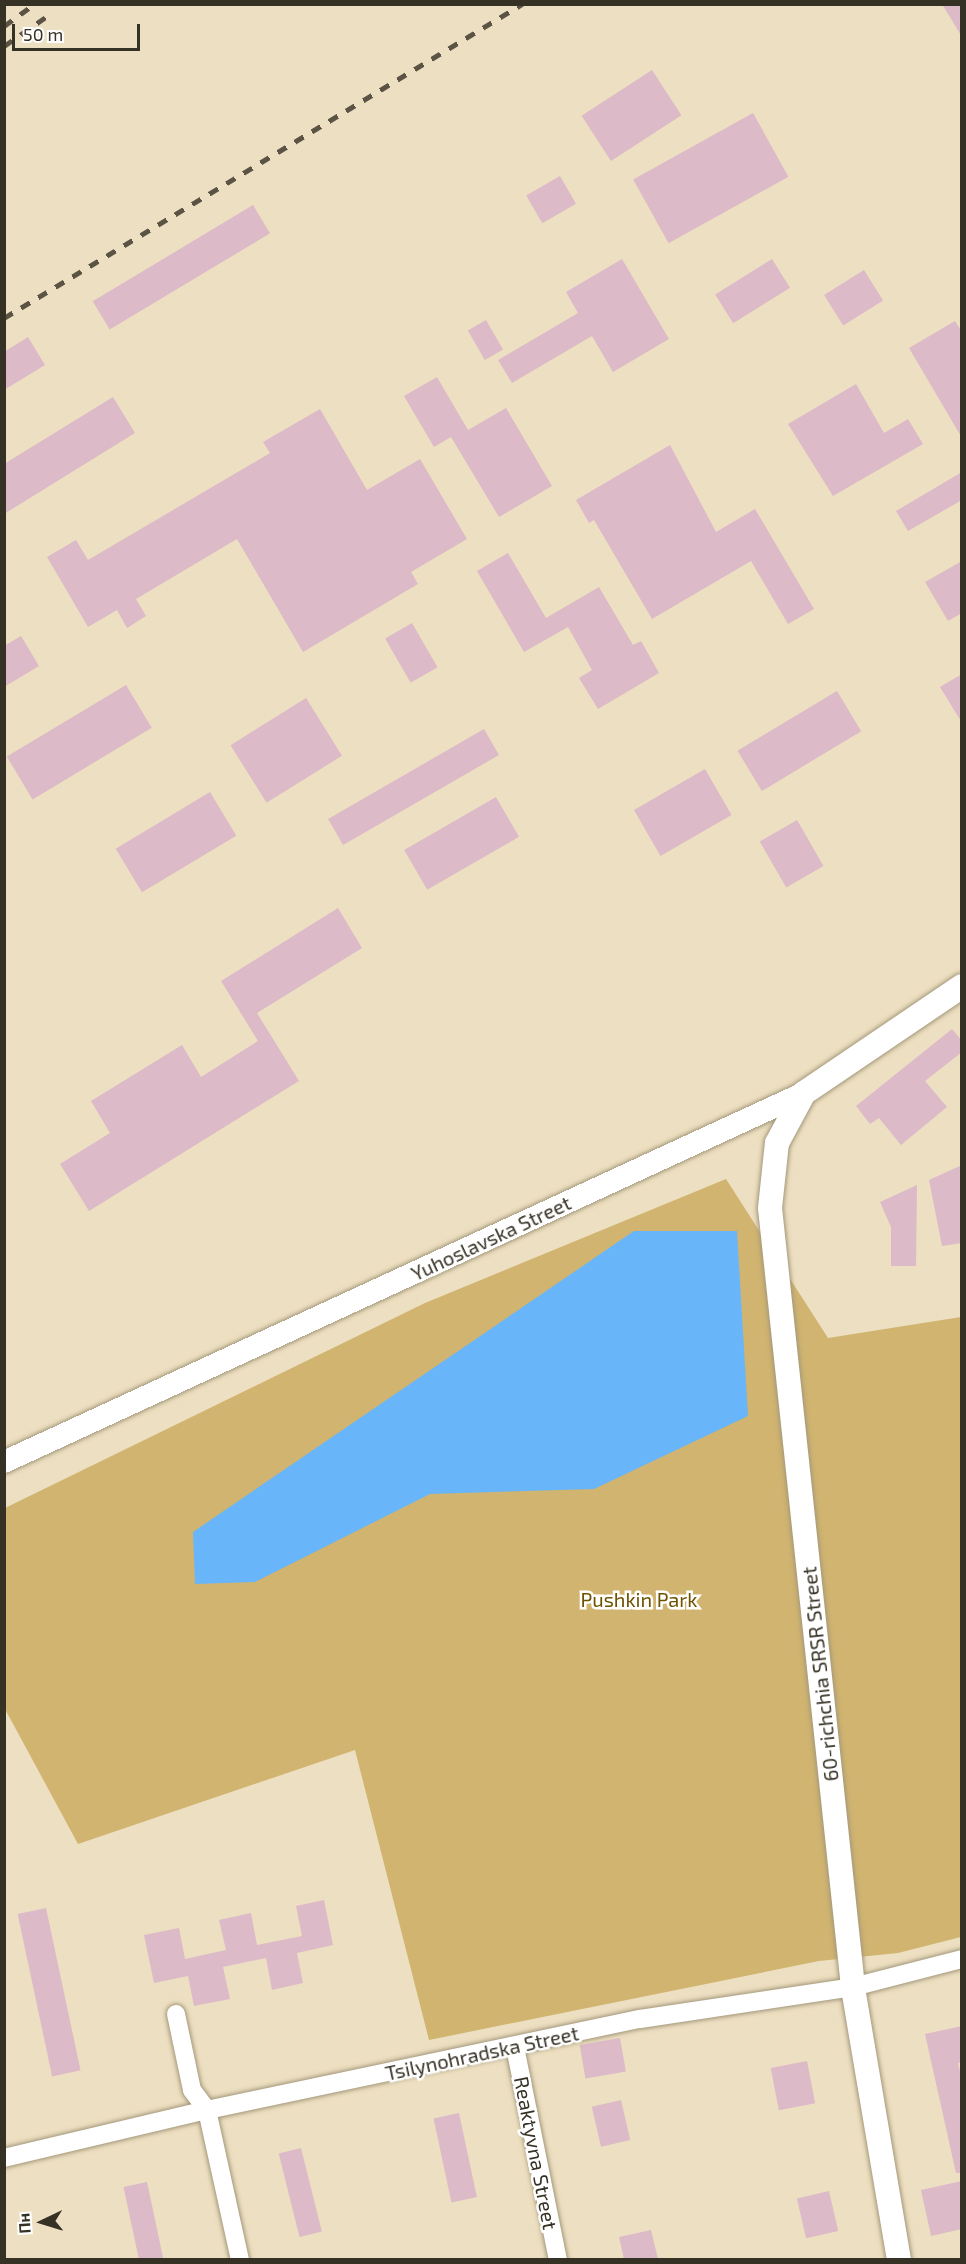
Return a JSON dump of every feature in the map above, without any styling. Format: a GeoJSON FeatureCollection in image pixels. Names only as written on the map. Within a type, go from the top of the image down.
{"type":"FeatureCollection","features":[{"type":"Feature","properties":{"kind":"main road","name":"Yuhoslavska Street"},"geometry":{"type":"LineString","coordinates":[[804,1092],[962,986]]}},
{"type":"Feature","properties":{"kind":"main road","name":"60-richchia SRSR Street"},"geometry":{"type":"LineString","coordinates":[[804,1092],[777,1143],[770,1208],[853,1987],[899,2259]]}},
{"type":"Feature","properties":{"kind":"street","name":"Yuhoslavska Street"},"geometry":{"type":"LineString","coordinates":[[4,1462],[804,1092]]}},
{"type":"Feature","properties":{"kind":"street","name":"Tsilynohradska Street"},"geometry":{"type":"LineString","coordinates":[[4,2158],[207,2110],[640,2019],[853,1987],[962,1959]]}},
{"type":"Feature","properties":{"kind":"street"},"geometry":{"type":"LineString","coordinates":[[177,2014],[192,2090],[207,2110],[240,2259]]}},
{"type":"Feature","properties":{"kind":"street","name":"Reaktyvna Street"},"geometry":{"type":"LineString","coordinates":[[515,2047],[558,2259]]}},
{"type":"Feature","properties":{"kind":"green space","name":"Pushkin Park"},"geometry":{"type":"Polygon","coordinates":[[[726,1179],[828,1338],[961,1317],[961,1937],[898,1953],[819,1961],[429,2040],[355,1750],[78,1844],[5,1709],[5,1508],[425,1303],[726,1179]]]}},
{"type":"Feature","properties":{"kind":"water"},"geometry":{"type":"Polygon","coordinates":[[[634,1231],[737,1231],[748,1416],[594,1489],[430,1494],[255,1582],[195,1584],[193,1532],[634,1231]]]}},
{"type":"Feature","properties":{"kind":"building"},"geometry":{"type":"Polygon","coordinates":[[[942,4],[962,4],[962,37],[942,4]]]}},
{"type":"Feature","properties":{"kind":"building"},"geometry":{"type":"Polygon","coordinates":[[[652,70],[681,115],[611,161],[582,116],[652,70]]]}},
{"type":"Feature","properties":{"kind":"building"},"geometry":{"type":"Polygon","coordinates":[[[753,113],[788,177],[669,243],[633,179],[753,113]]]}},
{"type":"Feature","properties":{"kind":"building"},"geometry":{"type":"Polygon","coordinates":[[[560,176],[576,204],[542,223],[526,196],[560,176]]]}},
{"type":"Feature","properties":{"kind":"building"},"geometry":{"type":"Polygon","coordinates":[[[253,205],[270,233],[110,330],[93,301],[253,205]]]}},
{"type":"Feature","properties":{"kind":"building"},"geometry":{"type":"Polygon","coordinates":[[[622,259],[669,339],[613,372],[592,336],[512,383],[498,360],[578,313],[566,292],[622,259]]]}},
{"type":"Feature","properties":{"kind":"building"},"geometry":{"type":"Polygon","coordinates":[[[772,259],[790,288],[733,323],[715,295],[772,259]]]}},
{"type":"Feature","properties":{"kind":"building"},"geometry":{"type":"Polygon","coordinates":[[[864,270],[883,301],[843,325],[824,295],[864,270]]]}},
{"type":"Feature","properties":{"kind":"building"},"geometry":{"type":"Polygon","coordinates":[[[486,320],[503,349],[485,360],[468,330],[486,320]]]}},
{"type":"Feature","properties":{"kind":"building"},"geometry":{"type":"Polygon","coordinates":[[[955,321],[962,332],[962,438],[909,348],[955,321]]]}},
{"type":"Feature","properties":{"kind":"building"},"geometry":{"type":"Polygon","coordinates":[[[28,337],[45,365],[4,390],[4,352],[28,337]]]}},
{"type":"Feature","properties":{"kind":"building"},"geometry":{"type":"Polygon","coordinates":[[[437,377],[468,430],[506,408],[552,486],[499,517],[451,437],[434,447],[404,396],[437,377]]]}},
{"type":"Feature","properties":{"kind":"building"},"geometry":{"type":"Polygon","coordinates":[[[856,384],[884,433],[908,419],[923,444],[833,496],[788,424],[856,384]]]}},
{"type":"Feature","properties":{"kind":"building"},"geometry":{"type":"Polygon","coordinates":[[[113,397],[135,433],[4,514],[4,464],[113,397]]]}},
{"type":"Feature","properties":{"kind":"building"},"geometry":{"type":"Polygon","coordinates":[[[320,409],[367,490],[420,459],[467,539],[411,572],[418,584],[303,652],[237,539],[136,599],[146,616],[127,628],[117,610],[88,627],[47,557],[76,540],[88,560],[270,453],[263,442],[320,409]]]}},
{"type":"Feature","properties":{"kind":"building"},"geometry":{"type":"Polygon","coordinates":[[[670,445],[716,532],[755,509],[814,609],[788,624],[751,561],[652,619],[594,520],[589,523],[576,500],[670,445]]]}},
{"type":"Feature","properties":{"kind":"building"},"geometry":{"type":"Polygon","coordinates":[[[962,472],[962,500],[908,531],[896,511],[962,472]]]}},
{"type":"Feature","properties":{"kind":"building"},"geometry":{"type":"Polygon","coordinates":[[[508,553],[546,618],[599,587],[633,645],[641,641],[659,673],[598,709],[579,678],[592,670],[568,627],[524,652],[477,571],[508,553]]]}},
{"type":"Feature","properties":{"kind":"building"},"geometry":{"type":"Polygon","coordinates":[[[962,561],[962,613],[948,621],[925,582],[962,561]]]}},
{"type":"Feature","properties":{"kind":"building"},"geometry":{"type":"Polygon","coordinates":[[[412,623],[438,667],[411,683],[385,638],[412,623]]]}},
{"type":"Feature","properties":{"kind":"building"},"geometry":{"type":"Polygon","coordinates":[[[21,636],[39,666],[4,687],[4,646],[21,636]]]}},
{"type":"Feature","properties":{"kind":"building"},"geometry":{"type":"Polygon","coordinates":[[[962,674],[962,723],[940,687],[962,674]]]}},
{"type":"Feature","properties":{"kind":"building"},"geometry":{"type":"Polygon","coordinates":[[[126,685],[152,728],[33,799],[7,757],[126,685]]]}},
{"type":"Feature","properties":{"kind":"building"},"geometry":{"type":"Polygon","coordinates":[[[837,691],[861,731],[762,791],[738,751],[837,691]]]}},
{"type":"Feature","properties":{"kind":"building"},"geometry":{"type":"Polygon","coordinates":[[[306,698],[342,756],[267,803],[231,745],[306,698]]]}},
{"type":"Feature","properties":{"kind":"building"},"geometry":{"type":"Polygon","coordinates":[[[484,729],[499,755],[343,845],[328,819],[484,729]]]}},
{"type":"Feature","properties":{"kind":"building"},"geometry":{"type":"Polygon","coordinates":[[[705,769],[732,815],[660,856],[634,810],[705,769]]]}},
{"type":"Feature","properties":{"kind":"building"},"geometry":{"type":"Polygon","coordinates":[[[210,792],[236,836],[142,892],[116,849],[210,792]]]}},
{"type":"Feature","properties":{"kind":"building"},"geometry":{"type":"Polygon","coordinates":[[[496,797],[519,837],[427,890],[404,850],[496,797]]]}},
{"type":"Feature","properties":{"kind":"building"},"geometry":{"type":"Polygon","coordinates":[[[797,820],[824,866],[786,887],[760,842],[797,820]]]}},
{"type":"Feature","properties":{"kind":"building"},"geometry":{"type":"Polygon","coordinates":[[[338,908],[362,948],[257,1013],[299,1081],[89,1211],[60,1164],[110,1133],[91,1101],[182,1045],[201,1077],[258,1041],[221,981],[338,908]]]}},
{"type":"Feature","properties":{"kind":"building"},"geometry":{"type":"Polygon","coordinates":[[[952,1029],[962,1041],[962,1052],[925,1081],[947,1107],[901,1145],[879,1118],[870,1124],[856,1106],[952,1029]]]}},
{"type":"Feature","properties":{"kind":"building"},"geometry":{"type":"Polygon","coordinates":[[[962,1165],[962,1243],[942,1246],[929,1180],[962,1165]]]}},
{"type":"Feature","properties":{"kind":"building"},"geometry":{"type":"Polygon","coordinates":[[[917,1185],[916,1266],[891,1266],[891,1227],[880,1202],[917,1185]]]}},
{"type":"Feature","properties":{"kind":"building"},"geometry":{"type":"Polygon","coordinates":[[[324,1900],[333,1945],[297,1953],[303,1983],[272,1990],[266,1958],[223,1967],[230,1999],[194,2006],[188,1976],[154,1983],[144,1935],[179,1928],[185,1959],[226,1950],[219,1920],[251,1913],[257,1945],[302,1936],[296,1906],[324,1900]]]}},
{"type":"Feature","properties":{"kind":"building"},"geometry":{"type":"Polygon","coordinates":[[[46,1908],[81,2070],[52,2076],[18,1914],[46,1908]]]}},
{"type":"Feature","properties":{"kind":"building"},"geometry":{"type":"Polygon","coordinates":[[[962,2026],[962,2062],[958,2063],[962,2080],[962,2173],[956,2173],[925,2034],[962,2026]]]}},
{"type":"Feature","properties":{"kind":"building"},"geometry":{"type":"Polygon","coordinates":[[[620,2038],[626,2071],[586,2079],[580,2045],[620,2038]]]}},
{"type":"Feature","properties":{"kind":"building"},"geometry":{"type":"Polygon","coordinates":[[[807,2061],[815,2103],[779,2110],[771,2068],[807,2061]]]}},
{"type":"Feature","properties":{"kind":"building"},"geometry":{"type":"Polygon","coordinates":[[[621,2100],[630,2140],[601,2147],[592,2107],[621,2100]]]}},
{"type":"Feature","properties":{"kind":"building"},"geometry":{"type":"Polygon","coordinates":[[[459,2113],[477,2197],[451,2203],[434,2118],[459,2113]]]}},
{"type":"Feature","properties":{"kind":"building"},"geometry":{"type":"Polygon","coordinates":[[[301,2148],[322,2231],[299,2237],[279,2154],[301,2148]]]}},
{"type":"Feature","properties":{"kind":"building"},"geometry":{"type":"Polygon","coordinates":[[[962,2181],[962,2229],[931,2236],[921,2190],[962,2181]]]}},
{"type":"Feature","properties":{"kind":"building"},"geometry":{"type":"Polygon","coordinates":[[[147,2182],[163,2259],[139,2260],[124,2187],[147,2182]]]}},
{"type":"Feature","properties":{"kind":"building"},"geometry":{"type":"Polygon","coordinates":[[[829,2191],[838,2231],[806,2238],[797,2198],[829,2191]]]}},
{"type":"Feature","properties":{"kind":"building"},"geometry":{"type":"Polygon","coordinates":[[[651,2230],[658,2259],[624,2259],[619,2237],[651,2230]]]}},
{"type":"Feature","properties":{"kind":"railway"},"geometry":{"type":"LineString","coordinates":[[4,26],[34,4]]}},
{"type":"Feature","properties":{"kind":"railway"},"geometry":{"type":"LineString","coordinates":[[4,318],[522,4]]}},
{"type":"Feature","properties":{"kind":"railway"},"geometry":{"type":"LineString","coordinates":[[4,46],[50,14]]}}]}
